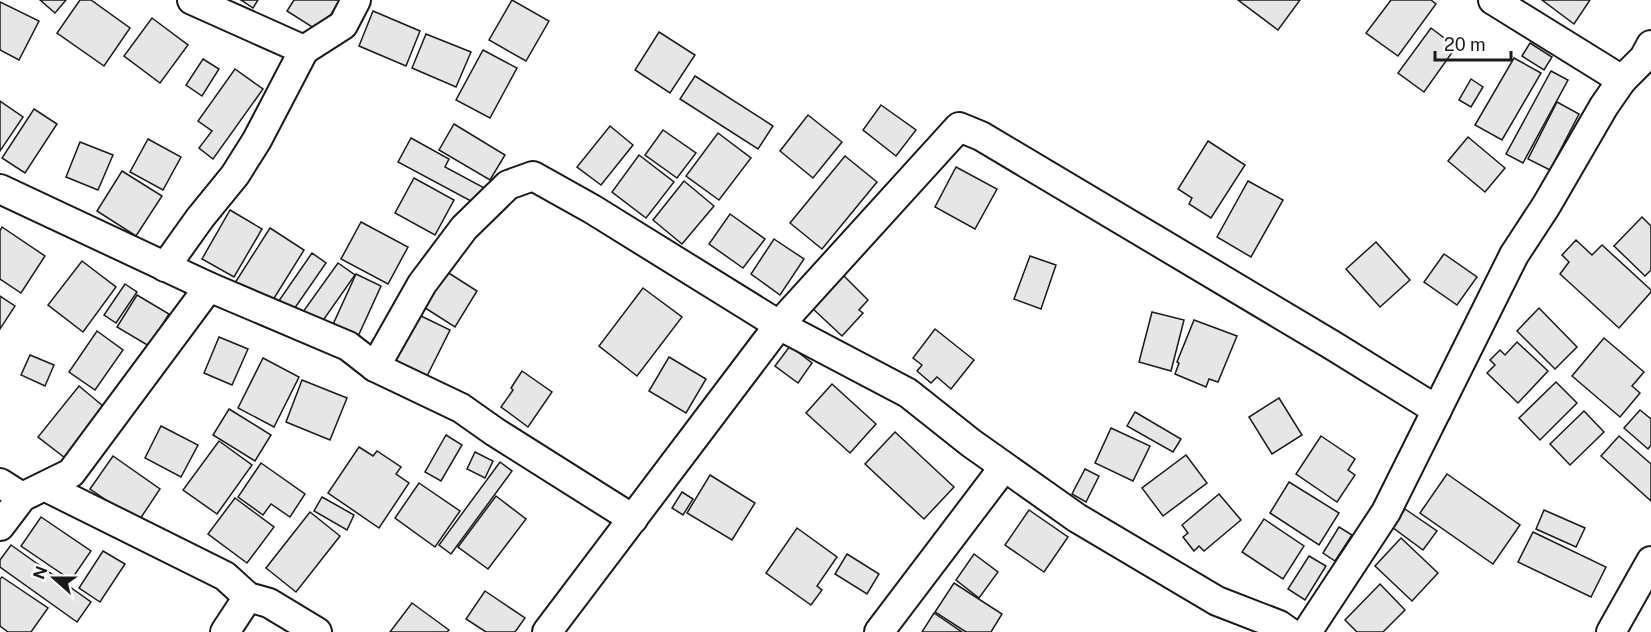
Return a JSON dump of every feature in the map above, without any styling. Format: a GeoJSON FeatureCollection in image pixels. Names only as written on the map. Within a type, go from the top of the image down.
{"type":"FeatureCollection","features":[{"type":"Feature","properties":{"kind":"street"},"geometry":{"type":"LineString","coordinates":[[192,0],[304,50]]}},
{"type":"Feature","properties":{"kind":"street"},"geometry":{"type":"LineString","coordinates":[[165,267],[257,141],[304,50],[343,25],[356,0]]}},
{"type":"Feature","properties":{"kind":"street"},"geometry":{"type":"LineString","coordinates":[[1493,0],[1622,80]]}},
{"type":"Feature","properties":{"kind":"street"},"geometry":{"type":"LineString","coordinates":[[1307,632],[1386,512],[1514,255],[1622,80],[1644,58],[1651,45]]}},
{"type":"Feature","properties":{"kind":"street"},"geometry":{"type":"LineString","coordinates":[[547,632],[779,325],[959,127],[981,135],[1437,410]]}},
{"type":"Feature","properties":{"kind":"street"},"geometry":{"type":"LineString","coordinates":[[375,367],[422,284],[464,228],[508,185],[533,176],[592,208],[779,325],[908,393],[1005,467],[1077,518],[1217,601],[1238,622],[1280,625],[1289,632]]}},
{"type":"Feature","properties":{"kind":"street"},"geometry":{"type":"LineString","coordinates":[[0,189],[209,287],[348,346],[375,367],[461,408],[633,519]]}},
{"type":"Feature","properties":{"kind":"street"},"geometry":{"type":"LineString","coordinates":[[0,526],[23,489],[71,473],[209,287]]}},
{"type":"Feature","properties":{"kind":"street"},"geometry":{"type":"LineString","coordinates":[[879,632],[1005,467]]}},
{"type":"Feature","properties":{"kind":"street"},"geometry":{"type":"LineString","coordinates":[[23,489],[225,576],[248,597],[269,603],[317,632]]}},
{"type":"Feature","properties":{"kind":"street"},"geometry":{"type":"LineString","coordinates":[[1611,632],[1651,561]]}},
{"type":"Feature","properties":{"kind":"street"},"geometry":{"type":"LineString","coordinates":[[225,632],[248,597]]}},
{"type":"Feature","properties":{"kind":"building"},"geometry":{"type":"Polygon","coordinates":[[[40,0],[66,0],[55,13],[40,0]]]}},
{"type":"Feature","properties":{"kind":"building"},"geometry":{"type":"Polygon","coordinates":[[[80,0],[91,0],[130,28],[104,66],[57,33],[80,0]]]}},
{"type":"Feature","properties":{"kind":"building"},"geometry":{"type":"Polygon","coordinates":[[[241,0],[258,0],[253,8],[241,0]]]}},
{"type":"Feature","properties":{"kind":"building"},"geometry":{"type":"Polygon","coordinates":[[[294,0],[340,0],[320,32],[287,11],[294,0]]]}},
{"type":"Feature","properties":{"kind":"building"},"geometry":{"type":"Polygon","coordinates":[[[512,0],[549,21],[526,61],[489,40],[512,0]]]}},
{"type":"Feature","properties":{"kind":"building"},"geometry":{"type":"Polygon","coordinates":[[[1238,0],[1300,0],[1278,30],[1238,0]]]}},
{"type":"Feature","properties":{"kind":"building"},"geometry":{"type":"Polygon","coordinates":[[[1391,0],[1431,0],[1436,4],[1398,56],[1366,33],[1391,0]]]}},
{"type":"Feature","properties":{"kind":"building"},"geometry":{"type":"Polygon","coordinates":[[[1542,0],[1590,0],[1574,24],[1542,0]]]}},
{"type":"Feature","properties":{"kind":"building"},"geometry":{"type":"Polygon","coordinates":[[[0,2],[39,21],[19,60],[0,50],[0,2]]]}},
{"type":"Feature","properties":{"kind":"building"},"geometry":{"type":"Polygon","coordinates":[[[373,11],[420,31],[406,66],[359,46],[373,11]]]}},
{"type":"Feature","properties":{"kind":"building"},"geometry":{"type":"Polygon","coordinates":[[[152,18],[188,45],[160,83],[124,56],[152,18]]]}},
{"type":"Feature","properties":{"kind":"building"},"geometry":{"type":"Polygon","coordinates":[[[1431,28],[1456,47],[1424,92],[1398,73],[1431,28]]]}},
{"type":"Feature","properties":{"kind":"building"},"geometry":{"type":"Polygon","coordinates":[[[659,32],[695,55],[670,93],[635,70],[659,32]]]}},
{"type":"Feature","properties":{"kind":"building"},"geometry":{"type":"Polygon","coordinates":[[[426,34],[471,52],[456,87],[412,68],[426,34]]]}},
{"type":"Feature","properties":{"kind":"building"},"geometry":{"type":"Polygon","coordinates":[[[1530,43],[1552,57],[1544,70],[1522,56],[1530,43]]]}},
{"type":"Feature","properties":{"kind":"building"},"geometry":{"type":"Polygon","coordinates":[[[483,50],[517,68],[490,118],[456,100],[483,50]]]}},
{"type":"Feature","properties":{"kind":"building"},"geometry":{"type":"Polygon","coordinates":[[[1514,58],[1541,73],[1502,140],[1475,125],[1514,58]]]}},
{"type":"Feature","properties":{"kind":"building"},"geometry":{"type":"Polygon","coordinates":[[[203,59],[219,69],[202,96],[186,85],[203,59]]]}},
{"type":"Feature","properties":{"kind":"building"},"geometry":{"type":"Polygon","coordinates":[[[235,69],[263,89],[213,159],[199,148],[212,131],[198,121],[235,69]]]}},
{"type":"Feature","properties":{"kind":"building"},"geometry":{"type":"Polygon","coordinates":[[[1551,71],[1568,80],[1523,163],[1506,154],[1551,71]]]}},
{"type":"Feature","properties":{"kind":"building"},"geometry":{"type":"Polygon","coordinates":[[[695,76],[773,126],[758,149],[680,99],[695,76]]]}},
{"type":"Feature","properties":{"kind":"building"},"geometry":{"type":"Polygon","coordinates":[[[1471,79],[1483,87],[1471,107],[1459,100],[1471,79]]]}},
{"type":"Feature","properties":{"kind":"building"},"geometry":{"type":"Polygon","coordinates":[[[0,101],[23,117],[0,151],[0,101]]]}},
{"type":"Feature","properties":{"kind":"building"},"geometry":{"type":"Polygon","coordinates":[[[1557,102],[1579,114],[1550,170],[1528,159],[1557,102]]]}},
{"type":"Feature","properties":{"kind":"building"},"geometry":{"type":"Polygon","coordinates":[[[881,105],[916,130],[896,156],[863,130],[881,105]]]}},
{"type":"Feature","properties":{"kind":"building"},"geometry":{"type":"Polygon","coordinates":[[[34,109],[57,124],[25,173],[2,158],[34,109]]]}},
{"type":"Feature","properties":{"kind":"building"},"geometry":{"type":"Polygon","coordinates":[[[808,115],[842,142],[813,178],[780,151],[808,115]]]}},
{"type":"Feature","properties":{"kind":"building"},"geometry":{"type":"Polygon","coordinates":[[[454,124],[505,155],[490,180],[439,150],[454,124]]]}},
{"type":"Feature","properties":{"kind":"building"},"geometry":{"type":"Polygon","coordinates":[[[610,126],[633,145],[601,185],[577,167],[610,126]]]}},
{"type":"Feature","properties":{"kind":"building"},"geometry":{"type":"Polygon","coordinates":[[[663,130],[696,153],[677,178],[645,155],[663,130]]]}},
{"type":"Feature","properties":{"kind":"building"},"geometry":{"type":"Polygon","coordinates":[[[718,133],[751,158],[719,200],[686,176],[718,133]]]}},
{"type":"Feature","properties":{"kind":"building"},"geometry":{"type":"Polygon","coordinates":[[[1468,137],[1505,168],[1485,192],[1448,161],[1468,137]]]}},
{"type":"Feature","properties":{"kind":"building"},"geometry":{"type":"Polygon","coordinates":[[[411,138],[449,159],[445,167],[490,191],[482,207],[398,162],[411,138]]]}},
{"type":"Feature","properties":{"kind":"building"},"geometry":{"type":"Polygon","coordinates":[[[148,139],[181,157],[163,190],[130,172],[148,139]]]}},
{"type":"Feature","properties":{"kind":"building"},"geometry":{"type":"Polygon","coordinates":[[[1208,141],[1245,165],[1211,218],[1189,204],[1192,198],[1178,189],[1208,141]]]}},
{"type":"Feature","properties":{"kind":"building"},"geometry":{"type":"Polygon","coordinates":[[[80,142],[113,155],[98,190],[66,177],[80,142]]]}},
{"type":"Feature","properties":{"kind":"building"},"geometry":{"type":"Polygon","coordinates":[[[639,155],[674,182],[646,218],[612,192],[639,155]]]}},
{"type":"Feature","properties":{"kind":"building"},"geometry":{"type":"Polygon","coordinates":[[[845,156],[877,182],[822,249],[790,223],[845,156]]]}},
{"type":"Feature","properties":{"kind":"building"},"geometry":{"type":"Polygon","coordinates":[[[956,167],[997,189],[975,229],[935,207],[956,167]]]}},
{"type":"Feature","properties":{"kind":"building"},"geometry":{"type":"Polygon","coordinates":[[[122,171],[162,196],[136,236],[97,211],[122,171]]]}},
{"type":"Feature","properties":{"kind":"building"},"geometry":{"type":"Polygon","coordinates":[[[414,178],[454,200],[435,235],[395,213],[414,178]]]}},
{"type":"Feature","properties":{"kind":"building"},"geometry":{"type":"Polygon","coordinates":[[[684,181],[714,206],[682,244],[653,220],[684,181]]]}},
{"type":"Feature","properties":{"kind":"building"},"geometry":{"type":"Polygon","coordinates":[[[1248,181],[1283,200],[1251,257],[1217,237],[1248,181]]]}},
{"type":"Feature","properties":{"kind":"building"},"geometry":{"type":"Polygon","coordinates":[[[230,210],[262,229],[234,277],[202,259],[230,210]]]}},
{"type":"Feature","properties":{"kind":"building"},"geometry":{"type":"Polygon","coordinates":[[[730,214],[765,239],[743,268],[709,244],[730,214]]]}},
{"type":"Feature","properties":{"kind":"building"},"geometry":{"type":"Polygon","coordinates":[[[1642,217],[1651,226],[1651,270],[1645,276],[1614,246],[1642,217]]]}},
{"type":"Feature","properties":{"kind":"building"},"geometry":{"type":"Polygon","coordinates":[[[361,222],[408,247],[388,284],[341,259],[361,222]]]}},
{"type":"Feature","properties":{"kind":"building"},"geometry":{"type":"Polygon","coordinates":[[[2,227],[45,256],[21,293],[0,279],[0,231],[2,227]]]}},
{"type":"Feature","properties":{"kind":"building"},"geometry":{"type":"Polygon","coordinates":[[[270,228],[304,250],[268,308],[233,286],[270,228]]]}},
{"type":"Feature","properties":{"kind":"building"},"geometry":{"type":"Polygon","coordinates":[[[774,239],[804,259],[780,295],[751,274],[774,239]]]}},
{"type":"Feature","properties":{"kind":"building"},"geometry":{"type":"Polygon","coordinates":[[[1576,240],[1592,255],[1602,245],[1651,290],[1619,328],[1560,274],[1569,262],[1562,255],[1576,240]]]}},
{"type":"Feature","properties":{"kind":"building"},"geometry":{"type":"Polygon","coordinates":[[[1376,242],[1410,280],[1380,307],[1346,269],[1376,242]]]}},
{"type":"Feature","properties":{"kind":"building"},"geometry":{"type":"Polygon","coordinates":[[[312,253],[326,263],[290,315],[276,305],[312,253]]]}},
{"type":"Feature","properties":{"kind":"building"},"geometry":{"type":"Polygon","coordinates":[[[1444,254],[1477,277],[1457,305],[1424,282],[1444,254]]]}},
{"type":"Feature","properties":{"kind":"building"},"geometry":{"type":"Polygon","coordinates":[[[1030,256],[1056,265],[1041,309],[1014,299],[1030,256]]]}},
{"type":"Feature","properties":{"kind":"building"},"geometry":{"type":"Polygon","coordinates":[[[82,261],[116,287],[83,332],[48,305],[82,261]]]}},
{"type":"Feature","properties":{"kind":"building"},"geometry":{"type":"Polygon","coordinates":[[[338,263],[355,275],[317,329],[300,316],[338,263]]]}},
{"type":"Feature","properties":{"kind":"building"},"geometry":{"type":"Polygon","coordinates":[[[444,270],[477,291],[455,327],[422,306],[444,270]]]}},
{"type":"Feature","properties":{"kind":"building"},"geometry":{"type":"Polygon","coordinates":[[[356,274],[381,286],[355,343],[330,331],[356,274]]]}},
{"type":"Feature","properties":{"kind":"building"},"geometry":{"type":"Polygon","coordinates":[[[842,274],[868,300],[859,310],[863,313],[842,336],[811,307],[842,274]]]}},
{"type":"Feature","properties":{"kind":"building"},"geometry":{"type":"Polygon","coordinates":[[[125,284],[137,292],[116,323],[104,315],[125,284]]]}},
{"type":"Feature","properties":{"kind":"building"},"geometry":{"type":"Polygon","coordinates":[[[643,288],[682,317],[637,376],[599,346],[643,288]]]}},
{"type":"Feature","properties":{"kind":"building"},"geometry":{"type":"Polygon","coordinates":[[[137,295],[169,314],[149,346],[117,327],[137,295]]]}},
{"type":"Feature","properties":{"kind":"building"},"geometry":{"type":"Polygon","coordinates":[[[0,296],[15,306],[0,329],[0,296]]]}},
{"type":"Feature","properties":{"kind":"building"},"geometry":{"type":"Polygon","coordinates":[[[1539,308],[1577,347],[1555,369],[1517,331],[1539,308]]]}},
{"type":"Feature","properties":{"kind":"building"},"geometry":{"type":"Polygon","coordinates":[[[1152,312],[1184,320],[1171,371],[1139,362],[1152,312]]]}},
{"type":"Feature","properties":{"kind":"building"},"geometry":{"type":"Polygon","coordinates":[[[417,314],[450,330],[425,380],[393,364],[417,314]]]}},
{"type":"Feature","properties":{"kind":"building"},"geometry":{"type":"Polygon","coordinates":[[[1194,320],[1237,336],[1218,382],[1209,379],[1206,387],[1175,374],[1179,363],[1177,362],[1194,320]]]}},
{"type":"Feature","properties":{"kind":"building"},"geometry":{"type":"Polygon","coordinates":[[[935,329],[974,360],[951,389],[937,377],[931,383],[917,371],[922,365],[913,358],[935,329]]]}},
{"type":"Feature","properties":{"kind":"building"},"geometry":{"type":"Polygon","coordinates":[[[97,331],[123,350],[95,390],[69,372],[97,331]]]}},
{"type":"Feature","properties":{"kind":"building"},"geometry":{"type":"Polygon","coordinates":[[[219,337],[248,349],[232,385],[204,373],[219,337]]]}},
{"type":"Feature","properties":{"kind":"building"},"geometry":{"type":"Polygon","coordinates":[[[1604,338],[1644,372],[1632,386],[1640,393],[1620,417],[1572,376],[1604,338]]]}},
{"type":"Feature","properties":{"kind":"building"},"geometry":{"type":"Polygon","coordinates":[[[1517,342],[1548,371],[1518,403],[1487,373],[1495,365],[1490,360],[1500,350],[1505,355],[1517,342]]]}},
{"type":"Feature","properties":{"kind":"building"},"geometry":{"type":"Polygon","coordinates":[[[790,346],[812,363],[798,383],[775,366],[790,346]]]}},
{"type":"Feature","properties":{"kind":"building"},"geometry":{"type":"Polygon","coordinates":[[[30,355],[54,365],[45,386],[21,375],[30,355]]]}},
{"type":"Feature","properties":{"kind":"building"},"geometry":{"type":"Polygon","coordinates":[[[669,357],[706,379],[686,413],[649,391],[669,357]]]}},
{"type":"Feature","properties":{"kind":"building"},"geometry":{"type":"Polygon","coordinates":[[[263,358],[299,377],[274,427],[238,408],[263,358]]]}},
{"type":"Feature","properties":{"kind":"building"},"geometry":{"type":"Polygon","coordinates":[[[522,371],[552,392],[528,427],[501,407],[522,371]]]}},
{"type":"Feature","properties":{"kind":"building"},"geometry":{"type":"Polygon","coordinates":[[[302,380],[347,398],[330,440],[286,422],[302,380]]]}},
{"type":"Feature","properties":{"kind":"building"},"geometry":{"type":"Polygon","coordinates":[[[1556,382],[1577,403],[1540,440],[1519,418],[1556,382]]]}},
{"type":"Feature","properties":{"kind":"building"},"geometry":{"type":"Polygon","coordinates":[[[832,384],[876,424],[850,453],[806,413],[832,384]]]}},
{"type":"Feature","properties":{"kind":"building"},"geometry":{"type":"Polygon","coordinates":[[[79,386],[109,411],[69,461],[38,437],[79,386]]]}},
{"type":"Feature","properties":{"kind":"building"},"geometry":{"type":"Polygon","coordinates":[[[1279,398],[1302,435],[1272,454],[1249,417],[1279,398]]]}},
{"type":"Feature","properties":{"kind":"building"},"geometry":{"type":"Polygon","coordinates":[[[229,409],[271,435],[255,461],[213,435],[229,409]]]}},
{"type":"Feature","properties":{"kind":"building"},"geometry":{"type":"Polygon","coordinates":[[[1640,410],[1651,419],[1651,445],[1648,449],[1624,428],[1640,410]]]}},
{"type":"Feature","properties":{"kind":"building"},"geometry":{"type":"Polygon","coordinates":[[[1584,411],[1604,432],[1570,465],[1550,444],[1584,411]]]}},
{"type":"Feature","properties":{"kind":"building"},"geometry":{"type":"Polygon","coordinates":[[[1135,412],[1181,439],[1173,452],[1127,426],[1135,412]]]}},
{"type":"Feature","properties":{"kind":"building"},"geometry":{"type":"Polygon","coordinates":[[[161,426],[198,445],[181,477],[145,458],[161,426]]]}},
{"type":"Feature","properties":{"kind":"building"},"geometry":{"type":"Polygon","coordinates":[[[1111,428],[1150,446],[1133,481],[1095,463],[1111,428]]]}},
{"type":"Feature","properties":{"kind":"building"},"geometry":{"type":"Polygon","coordinates":[[[895,432],[954,487],[924,519],[865,464],[895,432]]]}},
{"type":"Feature","properties":{"kind":"building"},"geometry":{"type":"Polygon","coordinates":[[[446,435],[462,445],[441,481],[425,472],[446,435]]]}},
{"type":"Feature","properties":{"kind":"building"},"geometry":{"type":"Polygon","coordinates":[[[1321,436],[1355,459],[1348,470],[1355,475],[1337,502],[1296,474],[1321,436]]]}},
{"type":"Feature","properties":{"kind":"building"},"geometry":{"type":"Polygon","coordinates":[[[1619,436],[1651,464],[1651,501],[1601,456],[1619,436]]]}},
{"type":"Feature","properties":{"kind":"building"},"geometry":{"type":"Polygon","coordinates":[[[219,441],[252,465],[217,514],[183,490],[219,441]]]}},
{"type":"Feature","properties":{"kind":"building"},"geometry":{"type":"Polygon","coordinates":[[[359,447],[373,456],[377,451],[401,467],[396,474],[409,483],[379,528],[328,493],[359,447]]]}},
{"type":"Feature","properties":{"kind":"building"},"geometry":{"type":"Polygon","coordinates":[[[475,452],[493,461],[485,478],[467,469],[475,452]]]}},
{"type":"Feature","properties":{"kind":"building"},"geometry":{"type":"Polygon","coordinates":[[[1186,455],[1207,483],[1163,516],[1142,488],[1186,455]]]}},
{"type":"Feature","properties":{"kind":"building"},"geometry":{"type":"Polygon","coordinates":[[[113,456],[160,489],[138,522],[90,489],[113,456]]]}},
{"type":"Feature","properties":{"kind":"building"},"geometry":{"type":"Polygon","coordinates":[[[500,462],[512,471],[451,554],[439,545],[500,462]]]}},
{"type":"Feature","properties":{"kind":"building"},"geometry":{"type":"Polygon","coordinates":[[[261,463],[305,494],[290,517],[271,504],[263,515],[238,497],[261,463]]]}},
{"type":"Feature","properties":{"kind":"building"},"geometry":{"type":"Polygon","coordinates":[[[1085,469],[1099,476],[1086,502],[1072,494],[1085,469]]]}},
{"type":"Feature","properties":{"kind":"building"},"geometry":{"type":"Polygon","coordinates":[[[1447,474],[1520,525],[1493,564],[1420,513],[1447,474]]]}},
{"type":"Feature","properties":{"kind":"building"},"geometry":{"type":"Polygon","coordinates":[[[710,475],[755,503],[732,540],[687,513],[710,475]]]}},
{"type":"Feature","properties":{"kind":"building"},"geometry":{"type":"Polygon","coordinates":[[[1289,482],[1339,513],[1319,545],[1270,513],[1289,482]]]}},
{"type":"Feature","properties":{"kind":"building"},"geometry":{"type":"Polygon","coordinates":[[[419,483],[460,511],[435,547],[395,518],[419,483]]]}},
{"type":"Feature","properties":{"kind":"building"},"geometry":{"type":"Polygon","coordinates":[[[682,492],[693,499],[683,515],[672,508],[682,492]]]}},
{"type":"Feature","properties":{"kind":"building"},"geometry":{"type":"Polygon","coordinates":[[[1219,494],[1241,520],[1204,551],[1199,546],[1194,551],[1183,537],[1188,533],[1182,525],[1219,494]]]}},
{"type":"Feature","properties":{"kind":"building"},"geometry":{"type":"Polygon","coordinates":[[[496,496],[526,519],[488,569],[458,547],[496,496]]]}},
{"type":"Feature","properties":{"kind":"building"},"geometry":{"type":"Polygon","coordinates":[[[322,497],[354,515],[347,530],[314,511],[322,497]]]}},
{"type":"Feature","properties":{"kind":"building"},"geometry":{"type":"Polygon","coordinates":[[[235,498],[274,527],[247,563],[208,534],[235,498]]]}},
{"type":"Feature","properties":{"kind":"building"},"geometry":{"type":"Polygon","coordinates":[[[1405,509],[1437,531],[1423,550],[1392,527],[1405,509]]]}},
{"type":"Feature","properties":{"kind":"building"},"geometry":{"type":"Polygon","coordinates":[[[1029,510],[1068,537],[1044,572],[1005,545],[1029,510]]]}},
{"type":"Feature","properties":{"kind":"building"},"geometry":{"type":"Polygon","coordinates":[[[1544,510],[1585,528],[1576,547],[1536,529],[1544,510]]]}},
{"type":"Feature","properties":{"kind":"building"},"geometry":{"type":"Polygon","coordinates":[[[310,512],[340,536],[296,592],[266,568],[310,512]]]}},
{"type":"Feature","properties":{"kind":"building"},"geometry":{"type":"Polygon","coordinates":[[[41,517],[91,551],[71,580],[21,546],[41,517]]]}},
{"type":"Feature","properties":{"kind":"building"},"geometry":{"type":"Polygon","coordinates":[[[1264,519],[1304,546],[1283,579],[1242,552],[1264,519]]]}},
{"type":"Feature","properties":{"kind":"building"},"geometry":{"type":"Polygon","coordinates":[[[1339,527],[1352,535],[1335,561],[1323,553],[1339,527]]]}},
{"type":"Feature","properties":{"kind":"building"},"geometry":{"type":"Polygon","coordinates":[[[797,528],[837,557],[817,586],[822,590],[811,605],[766,573],[797,528]]]}},
{"type":"Feature","properties":{"kind":"building"},"geometry":{"type":"Polygon","coordinates":[[[1533,532],[1606,567],[1591,597],[1518,562],[1533,532]]]}},
{"type":"Feature","properties":{"kind":"building"},"geometry":{"type":"Polygon","coordinates":[[[1401,538],[1438,573],[1412,601],[1375,566],[1401,538]]]}},
{"type":"Feature","properties":{"kind":"building"},"geometry":{"type":"Polygon","coordinates":[[[11,545],[91,602],[77,622],[0,567],[0,560],[11,545]]]}},
{"type":"Feature","properties":{"kind":"building"},"geometry":{"type":"Polygon","coordinates":[[[103,551],[125,564],[100,602],[79,588],[103,551]]]}},
{"type":"Feature","properties":{"kind":"building"},"geometry":{"type":"Polygon","coordinates":[[[847,554],[879,574],[867,594],[835,574],[847,554]]]}},
{"type":"Feature","properties":{"kind":"building"},"geometry":{"type":"Polygon","coordinates":[[[974,554],[998,572],[979,598],[956,580],[974,554]]]}},
{"type":"Feature","properties":{"kind":"building"},"geometry":{"type":"Polygon","coordinates":[[[1309,556],[1326,566],[1305,600],[1288,589],[1309,556]]]}},
{"type":"Feature","properties":{"kind":"building"},"geometry":{"type":"Polygon","coordinates":[[[2,577],[48,608],[31,632],[8,632],[0,626],[0,579],[2,577]]]}},
{"type":"Feature","properties":{"kind":"building"},"geometry":{"type":"Polygon","coordinates":[[[954,583],[1002,614],[991,632],[966,632],[935,612],[954,583]]]}},
{"type":"Feature","properties":{"kind":"building"},"geometry":{"type":"Polygon","coordinates":[[[1380,584],[1405,610],[1383,632],[1357,632],[1345,620],[1380,584]]]}},
{"type":"Feature","properties":{"kind":"building"},"geometry":{"type":"Polygon","coordinates":[[[485,591],[525,618],[515,632],[486,632],[466,619],[485,591]]]}},
{"type":"Feature","properties":{"kind":"building"},"geometry":{"type":"Polygon","coordinates":[[[412,603],[449,630],[447,632],[390,632],[412,603]]]}},
{"type":"Feature","properties":{"kind":"building"},"geometry":{"type":"Polygon","coordinates":[[[934,613],[962,632],[922,632],[934,613]]]}}]}
